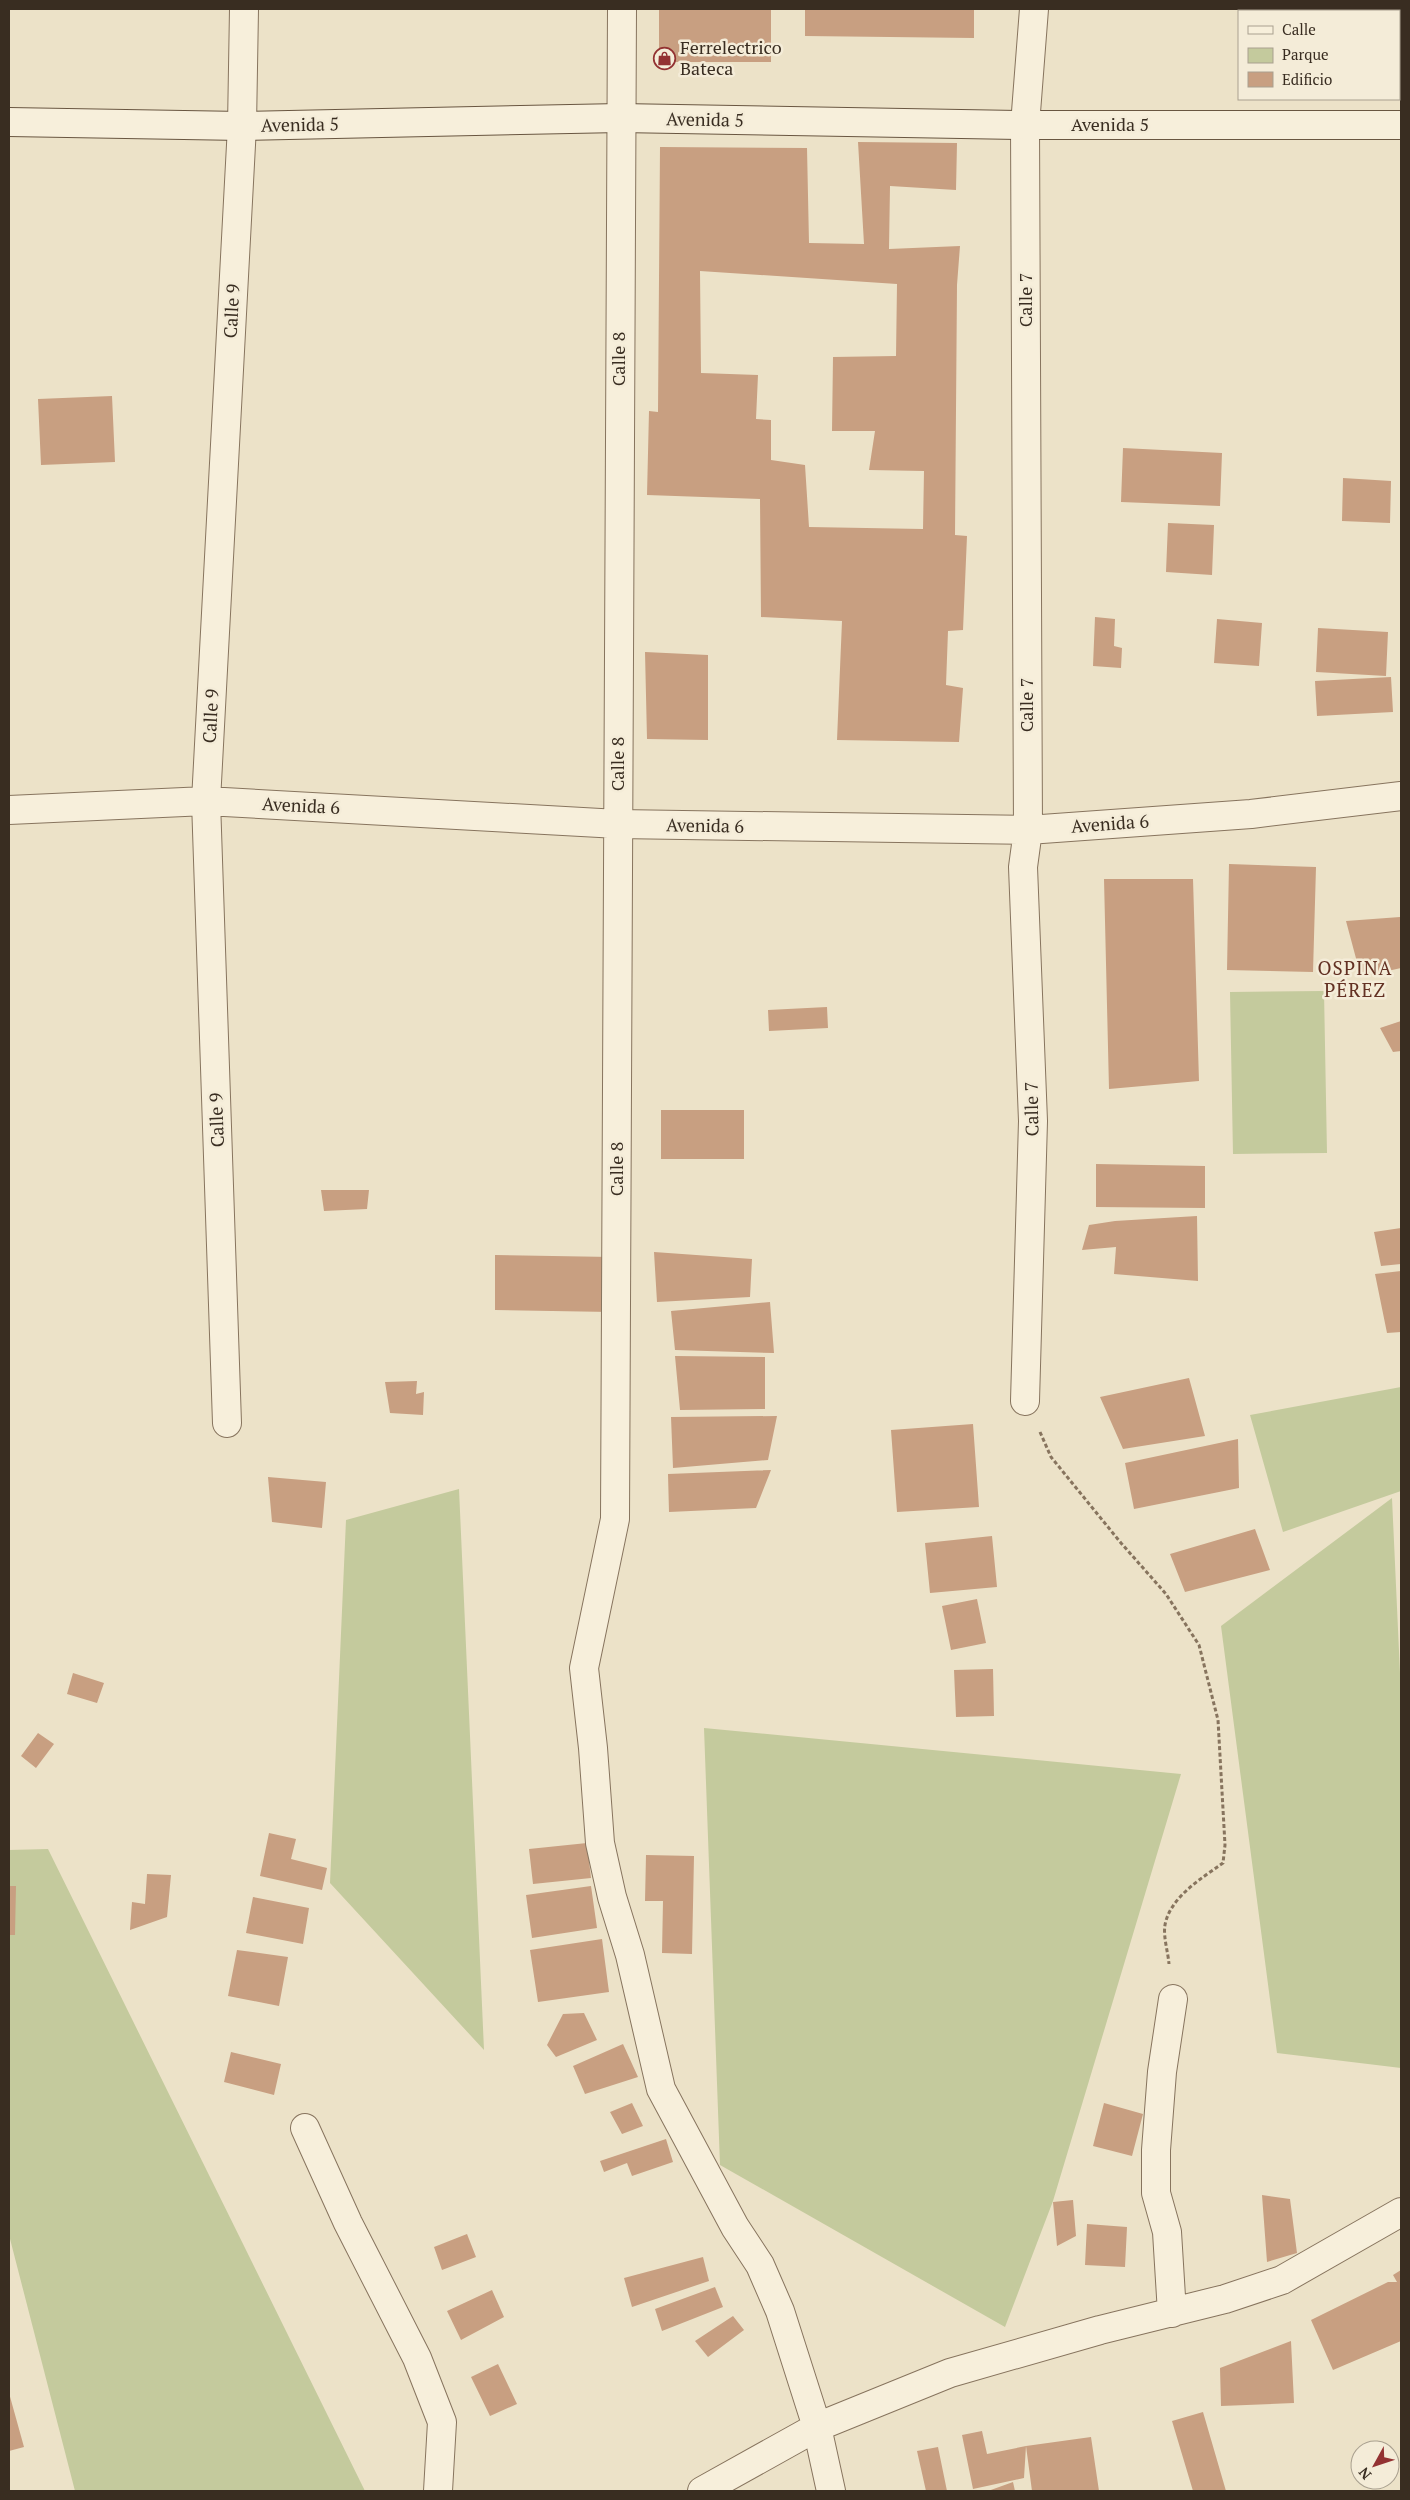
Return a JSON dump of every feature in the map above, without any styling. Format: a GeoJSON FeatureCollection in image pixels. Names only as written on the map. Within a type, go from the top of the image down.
{"type":"FeatureCollection","features":[{"type":"Feature","properties":{"kind":"street","name":"Calle 9"},"geometry":{"type":"LineString","coordinates":[[227,1423],[206,801],[242,126],[244,9]]}},
{"type":"Feature","properties":{"kind":"street","name":"Calle 8"},"geometry":{"type":"LineString","coordinates":[[622,9],[615,1519],[584,1668],[593,1748],[600,1843],[612,1896],[630,1955],[661,2089],[735,2227],[760,2265],[780,2312],[817,2427],[832,2491]]}},
{"type":"Feature","properties":{"kind":"street","name":"Calle 7"},"geometry":{"type":"LineString","coordinates":[[1025,1401],[1033,1121],[1023,867],[1028,830],[1025,125],[1034,9]]}},
{"type":"Feature","properties":{"kind":"street","name":"Avenida 5"},"geometry":{"type":"LineString","coordinates":[[9,122],[242,126],[620,118],[1025,125],[1401,125]]}},
{"type":"Feature","properties":{"kind":"street","name":"Avenida 6"},"geometry":{"type":"LineString","coordinates":[[9,810],[206,801],[618,824],[1028,830],[1251,814],[1401,796]]}},
{"type":"Feature","properties":{"kind":"street"},"geometry":{"type":"LineString","coordinates":[[1172,2313],[1167,2232],[1156,2193],[1156,2150],[1162,2072],[1174,1999]]}},
{"type":"Feature","properties":{"kind":"street"},"geometry":{"type":"LineString","coordinates":[[305,2128],[348,2223],[417,2358],[442,2422],[438,2491]]}},
{"type":"Feature","properties":{"kind":"street"},"geometry":{"type":"LineString","coordinates":[[702,2491],[817,2427],[950,2373],[1100,2330],[1172,2313],[1282,2280],[1328,2256],[1375,2225],[1401,2212]]}},
{"type":"Feature","properties":{"kind":"path"},"geometry":{"type":"LineString","coordinates":[[1025,1401],[1051,1457],[1121,1543],[1166,1594],[1199,1645],[1218,1720],[1226,1844],[1223,1863],[1194,1883],[1171,1910],[1165,1925],[1174,1999]]}},
{"type":"Feature","properties":{"kind":"green space"},"geometry":{"type":"Polygon","coordinates":[[[1324,991],[1327,1153],[1233,1154],[1230,992],[1324,991]]]}},
{"type":"Feature","properties":{"kind":"green space"},"geometry":{"type":"Polygon","coordinates":[[[1401,1387],[1401,1491],[1283,1532],[1250,1415],[1401,1387]]]}},
{"type":"Feature","properties":{"kind":"green space"},"geometry":{"type":"Polygon","coordinates":[[[459,1489],[484,2050],[330,1883],[346,1520],[459,1489]]]}},
{"type":"Feature","properties":{"kind":"green space"},"geometry":{"type":"Polygon","coordinates":[[[1392,1498],[1401,1695],[1401,2068],[1277,2053],[1221,1626],[1392,1498]]]}},
{"type":"Feature","properties":{"kind":"green space"},"geometry":{"type":"Polygon","coordinates":[[[704,1728],[1181,1774],[1053,2201],[1005,2327],[720,2165],[704,1728]]]}},
{"type":"Feature","properties":{"kind":"green space"},"geometry":{"type":"Polygon","coordinates":[[[48,1849],[365,2491],[75,2491],[9,2235],[9,1850],[48,1849]]]}},
{"type":"Feature","properties":{"kind":"building"},"geometry":{"type":"Polygon","coordinates":[[[659,9],[771,9],[771,62],[659,62],[659,9]]]}},
{"type":"Feature","properties":{"kind":"building"},"geometry":{"type":"Polygon","coordinates":[[[805,9],[974,9],[974,38],[805,36],[805,9]]]}},
{"type":"Feature","properties":{"kind":"building"},"geometry":{"type":"Polygon","coordinates":[[[858,142],[957,143],[956,190],[890,186],[889,249],[960,246],[957,285],[955,535],[967,536],[963,630],[948,631],[946,685],[963,688],[959,742],[837,740],[842,621],[761,617],[760,499],[647,495],[649,411],[658,412],[660,147],[807,148],[809,243],[864,244],[858,142]],[[700,271],[701,373],[758,375],[756,419],[771,420],[771,460],[805,465],[809,527],[923,529],[924,471],[869,470],[875,431],[832,431],[833,357],[896,356],[897,284],[700,271]]]}},
{"type":"Feature","properties":{"kind":"building"},"geometry":{"type":"Polygon","coordinates":[[[112,396],[115,462],[41,465],[38,399],[112,396]]]}},
{"type":"Feature","properties":{"kind":"building"},"geometry":{"type":"Polygon","coordinates":[[[1123,448],[1222,453],[1220,506],[1121,502],[1123,448]]]}},
{"type":"Feature","properties":{"kind":"building"},"geometry":{"type":"Polygon","coordinates":[[[1343,478],[1391,481],[1390,523],[1342,521],[1343,478]]]}},
{"type":"Feature","properties":{"kind":"building"},"geometry":{"type":"Polygon","coordinates":[[[1168,523],[1214,525],[1212,575],[1166,572],[1168,523]]]}},
{"type":"Feature","properties":{"kind":"building"},"geometry":{"type":"Polygon","coordinates":[[[1095,617],[1115,619],[1114,646],[1122,648],[1121,668],[1093,666],[1095,617]]]}},
{"type":"Feature","properties":{"kind":"building"},"geometry":{"type":"Polygon","coordinates":[[[1217,619],[1262,623],[1259,666],[1214,663],[1217,619]]]}},
{"type":"Feature","properties":{"kind":"building"},"geometry":{"type":"Polygon","coordinates":[[[1318,628],[1388,632],[1386,676],[1316,672],[1318,628]]]}},
{"type":"Feature","properties":{"kind":"building"},"geometry":{"type":"Polygon","coordinates":[[[645,652],[708,655],[708,740],[647,739],[645,652]]]}},
{"type":"Feature","properties":{"kind":"building"},"geometry":{"type":"Polygon","coordinates":[[[1391,677],[1393,712],[1317,716],[1315,681],[1391,677]]]}},
{"type":"Feature","properties":{"kind":"building"},"geometry":{"type":"Polygon","coordinates":[[[1229,864],[1316,867],[1313,972],[1227,970],[1229,864]]]}},
{"type":"Feature","properties":{"kind":"building"},"geometry":{"type":"Polygon","coordinates":[[[1104,879],[1193,879],[1199,1081],[1109,1089],[1104,879]]]}},
{"type":"Feature","properties":{"kind":"building"},"geometry":{"type":"Polygon","coordinates":[[[1400,917],[1401,968],[1361,977],[1346,921],[1400,917]]]}},
{"type":"Feature","properties":{"kind":"building"},"geometry":{"type":"Polygon","coordinates":[[[827,1007],[828,1028],[769,1031],[768,1010],[827,1007]]]}},
{"type":"Feature","properties":{"kind":"building"},"geometry":{"type":"Polygon","coordinates":[[[1401,1021],[1401,1051],[1393,1052],[1380,1028],[1401,1021]]]}},
{"type":"Feature","properties":{"kind":"building"},"geometry":{"type":"Polygon","coordinates":[[[661,1110],[744,1110],[744,1159],[661,1159],[661,1110]]]}},
{"type":"Feature","properties":{"kind":"building"},"geometry":{"type":"Polygon","coordinates":[[[1096,1164],[1205,1166],[1205,1208],[1096,1207],[1096,1164]]]}},
{"type":"Feature","properties":{"kind":"building"},"geometry":{"type":"Polygon","coordinates":[[[321,1190],[369,1190],[367,1209],[324,1211],[321,1190]]]}},
{"type":"Feature","properties":{"kind":"building"},"geometry":{"type":"Polygon","coordinates":[[[1197,1216],[1198,1281],[1114,1274],[1116,1247],[1082,1250],[1089,1225],[1115,1221],[1197,1216]]]}},
{"type":"Feature","properties":{"kind":"building"},"geometry":{"type":"Polygon","coordinates":[[[1401,1228],[1401,1264],[1381,1266],[1374,1232],[1401,1228]]]}},
{"type":"Feature","properties":{"kind":"building"},"geometry":{"type":"Polygon","coordinates":[[[654,1252],[752,1259],[750,1297],[657,1302],[654,1252]]]}},
{"type":"Feature","properties":{"kind":"building"},"geometry":{"type":"Polygon","coordinates":[[[495,1255],[612,1257],[611,1312],[495,1310],[495,1255]]]}},
{"type":"Feature","properties":{"kind":"building"},"geometry":{"type":"Polygon","coordinates":[[[1401,1271],[1401,1332],[1387,1333],[1375,1274],[1401,1271]]]}},
{"type":"Feature","properties":{"kind":"building"},"geometry":{"type":"Polygon","coordinates":[[[770,1302],[774,1353],[675,1350],[671,1311],[770,1302]]]}},
{"type":"Feature","properties":{"kind":"building"},"geometry":{"type":"Polygon","coordinates":[[[675,1356],[765,1357],[765,1409],[680,1410],[675,1356]]]}},
{"type":"Feature","properties":{"kind":"building"},"geometry":{"type":"Polygon","coordinates":[[[1189,1378],[1205,1436],[1123,1449],[1100,1397],[1189,1378]]]}},
{"type":"Feature","properties":{"kind":"building"},"geometry":{"type":"Polygon","coordinates":[[[417,1381],[416,1394],[424,1392],[423,1415],[390,1413],[385,1382],[417,1381]]]}},
{"type":"Feature","properties":{"kind":"building"},"geometry":{"type":"Polygon","coordinates":[[[777,1416],[768,1460],[673,1468],[671,1417],[777,1416]]]}},
{"type":"Feature","properties":{"kind":"building"},"geometry":{"type":"Polygon","coordinates":[[[973,1424],[979,1507],[897,1512],[891,1430],[973,1424]]]}},
{"type":"Feature","properties":{"kind":"building"},"geometry":{"type":"Polygon","coordinates":[[[1238,1439],[1239,1488],[1134,1509],[1125,1463],[1238,1439]]]}},
{"type":"Feature","properties":{"kind":"building"},"geometry":{"type":"Polygon","coordinates":[[[771,1470],[756,1508],[669,1512],[668,1474],[771,1470]]]}},
{"type":"Feature","properties":{"kind":"building"},"geometry":{"type":"Polygon","coordinates":[[[268,1477],[326,1482],[322,1528],[272,1522],[268,1477]]]}},
{"type":"Feature","properties":{"kind":"building"},"geometry":{"type":"Polygon","coordinates":[[[1255,1529],[1270,1570],[1185,1592],[1170,1554],[1255,1529]]]}},
{"type":"Feature","properties":{"kind":"building"},"geometry":{"type":"Polygon","coordinates":[[[992,1536],[997,1587],[930,1593],[925,1543],[992,1536]]]}},
{"type":"Feature","properties":{"kind":"building"},"geometry":{"type":"Polygon","coordinates":[[[977,1599],[986,1643],[951,1650],[942,1606],[977,1599]]]}},
{"type":"Feature","properties":{"kind":"building"},"geometry":{"type":"Polygon","coordinates":[[[993,1669],[994,1716],[956,1717],[954,1670],[993,1669]]]}},
{"type":"Feature","properties":{"kind":"building"},"geometry":{"type":"Polygon","coordinates":[[[73,1673],[104,1683],[97,1703],[67,1694],[73,1673]]]}},
{"type":"Feature","properties":{"kind":"building"},"geometry":{"type":"Polygon","coordinates":[[[38,1733],[54,1744],[36,1768],[21,1756],[38,1733]]]}},
{"type":"Feature","properties":{"kind":"building"},"geometry":{"type":"Polygon","coordinates":[[[269,1833],[296,1839],[291,1859],[327,1868],[322,1890],[260,1876],[269,1833]]]}},
{"type":"Feature","properties":{"kind":"building"},"geometry":{"type":"Polygon","coordinates":[[[587,1843],[591,1878],[533,1884],[529,1849],[587,1843]]]}},
{"type":"Feature","properties":{"kind":"building"},"geometry":{"type":"Polygon","coordinates":[[[646,1855],[694,1856],[692,1954],[662,1953],[663,1901],[645,1901],[646,1855]]]}},
{"type":"Feature","properties":{"kind":"building"},"geometry":{"type":"Polygon","coordinates":[[[147,1874],[171,1875],[167,1917],[130,1930],[132,1902],[145,1904],[147,1874]]]}},
{"type":"Feature","properties":{"kind":"building"},"geometry":{"type":"Polygon","coordinates":[[[9,1886],[16,1886],[15,1935],[9,1935],[9,1886]]]}},
{"type":"Feature","properties":{"kind":"building"},"geometry":{"type":"Polygon","coordinates":[[[591,1886],[597,1928],[532,1938],[526,1895],[591,1886]]]}},
{"type":"Feature","properties":{"kind":"building"},"geometry":{"type":"Polygon","coordinates":[[[253,1897],[309,1908],[303,1944],[246,1933],[253,1897]]]}},
{"type":"Feature","properties":{"kind":"building"},"geometry":{"type":"Polygon","coordinates":[[[602,1939],[609,1992],[538,2002],[530,1950],[602,1939]]]}},
{"type":"Feature","properties":{"kind":"building"},"geometry":{"type":"Polygon","coordinates":[[[237,1950],[288,1957],[279,2006],[228,1996],[237,1950]]]}},
{"type":"Feature","properties":{"kind":"building"},"geometry":{"type":"Polygon","coordinates":[[[584,2013],[597,2040],[556,2057],[547,2045],[563,2014],[584,2013]]]}},
{"type":"Feature","properties":{"kind":"building"},"geometry":{"type":"Polygon","coordinates":[[[623,2044],[638,2077],[585,2094],[573,2066],[623,2044]]]}},
{"type":"Feature","properties":{"kind":"building"},"geometry":{"type":"Polygon","coordinates":[[[231,2052],[281,2064],[274,2095],[224,2082],[231,2052]]]}},
{"type":"Feature","properties":{"kind":"building"},"geometry":{"type":"Polygon","coordinates":[[[632,2103],[643,2126],[622,2134],[610,2112],[632,2103]]]}},
{"type":"Feature","properties":{"kind":"building"},"geometry":{"type":"Polygon","coordinates":[[[1104,2103],[1143,2114],[1132,2156],[1093,2146],[1104,2103]]]}},
{"type":"Feature","properties":{"kind":"building"},"geometry":{"type":"Polygon","coordinates":[[[666,2139],[673,2162],[632,2176],[627,2163],[604,2172],[600,2161],[666,2139]]]}},
{"type":"Feature","properties":{"kind":"building"},"geometry":{"type":"Polygon","coordinates":[[[1262,2195],[1290,2199],[1297,2253],[1267,2262],[1262,2195]]]}},
{"type":"Feature","properties":{"kind":"building"},"geometry":{"type":"Polygon","coordinates":[[[1073,2200],[1076,2236],[1057,2246],[1053,2202],[1073,2200]]]}},
{"type":"Feature","properties":{"kind":"building"},"geometry":{"type":"Polygon","coordinates":[[[1087,2224],[1127,2227],[1125,2267],[1085,2265],[1087,2224]]]}},
{"type":"Feature","properties":{"kind":"building"},"geometry":{"type":"Polygon","coordinates":[[[467,2234],[476,2257],[442,2270],[434,2247],[467,2234]]]}},
{"type":"Feature","properties":{"kind":"building"},"geometry":{"type":"Polygon","coordinates":[[[703,2257],[709,2281],[632,2307],[624,2278],[703,2257]]]}},
{"type":"Feature","properties":{"kind":"building"},"geometry":{"type":"Polygon","coordinates":[[[1401,2270],[1401,2341],[1333,2370],[1311,2320],[1388,2282],[1397,2282],[1393,2275],[1401,2270]]]}},
{"type":"Feature","properties":{"kind":"building"},"geometry":{"type":"Polygon","coordinates":[[[715,2287],[723,2307],[662,2331],[655,2309],[715,2287]]]}},
{"type":"Feature","properties":{"kind":"building"},"geometry":{"type":"Polygon","coordinates":[[[492,2290],[504,2317],[461,2340],[447,2311],[492,2290]]]}},
{"type":"Feature","properties":{"kind":"building"},"geometry":{"type":"Polygon","coordinates":[[[733,2316],[744,2330],[708,2357],[695,2341],[733,2316]]]}},
{"type":"Feature","properties":{"kind":"building"},"geometry":{"type":"Polygon","coordinates":[[[1291,2341],[1294,2403],[1221,2406],[1220,2368],[1291,2341]]]}},
{"type":"Feature","properties":{"kind":"building"},"geometry":{"type":"Polygon","coordinates":[[[498,2364],[517,2404],[490,2416],[471,2377],[498,2364]]]}},
{"type":"Feature","properties":{"kind":"building"},"geometry":{"type":"Polygon","coordinates":[[[9,2393],[24,2447],[9,2451],[9,2393]]]}},
{"type":"Feature","properties":{"kind":"building"},"geometry":{"type":"Polygon","coordinates":[[[1203,2412],[1226,2491],[1193,2491],[1172,2421],[1203,2412]]]}},
{"type":"Feature","properties":{"kind":"building"},"geometry":{"type":"Polygon","coordinates":[[[982,2431],[987,2454],[1026,2446],[1024,2478],[973,2489],[962,2435],[982,2431]]]}},
{"type":"Feature","properties":{"kind":"building"},"geometry":{"type":"Polygon","coordinates":[[[1091,2437],[1099,2491],[1032,2491],[1026,2446],[1091,2437]]]}},
{"type":"Feature","properties":{"kind":"building"},"geometry":{"type":"Polygon","coordinates":[[[938,2447],[947,2491],[926,2491],[917,2451],[938,2447]]]}},
{"type":"Feature","properties":{"kind":"building"},"geometry":{"type":"Polygon","coordinates":[[[1013,2482],[1015,2491],[988,2491],[1013,2482]]]}},
{"type":"Feature","properties":{"kind":"place","name":"Ferrelectrico Bateca"},"geometry":{"type":"Point","coordinates":[664,58]}},
{"type":"Feature","properties":{"kind":"district","name":"OSPINA PÉREZ"},"geometry":{"type":"Point","coordinates":[1355,979]}}]}
